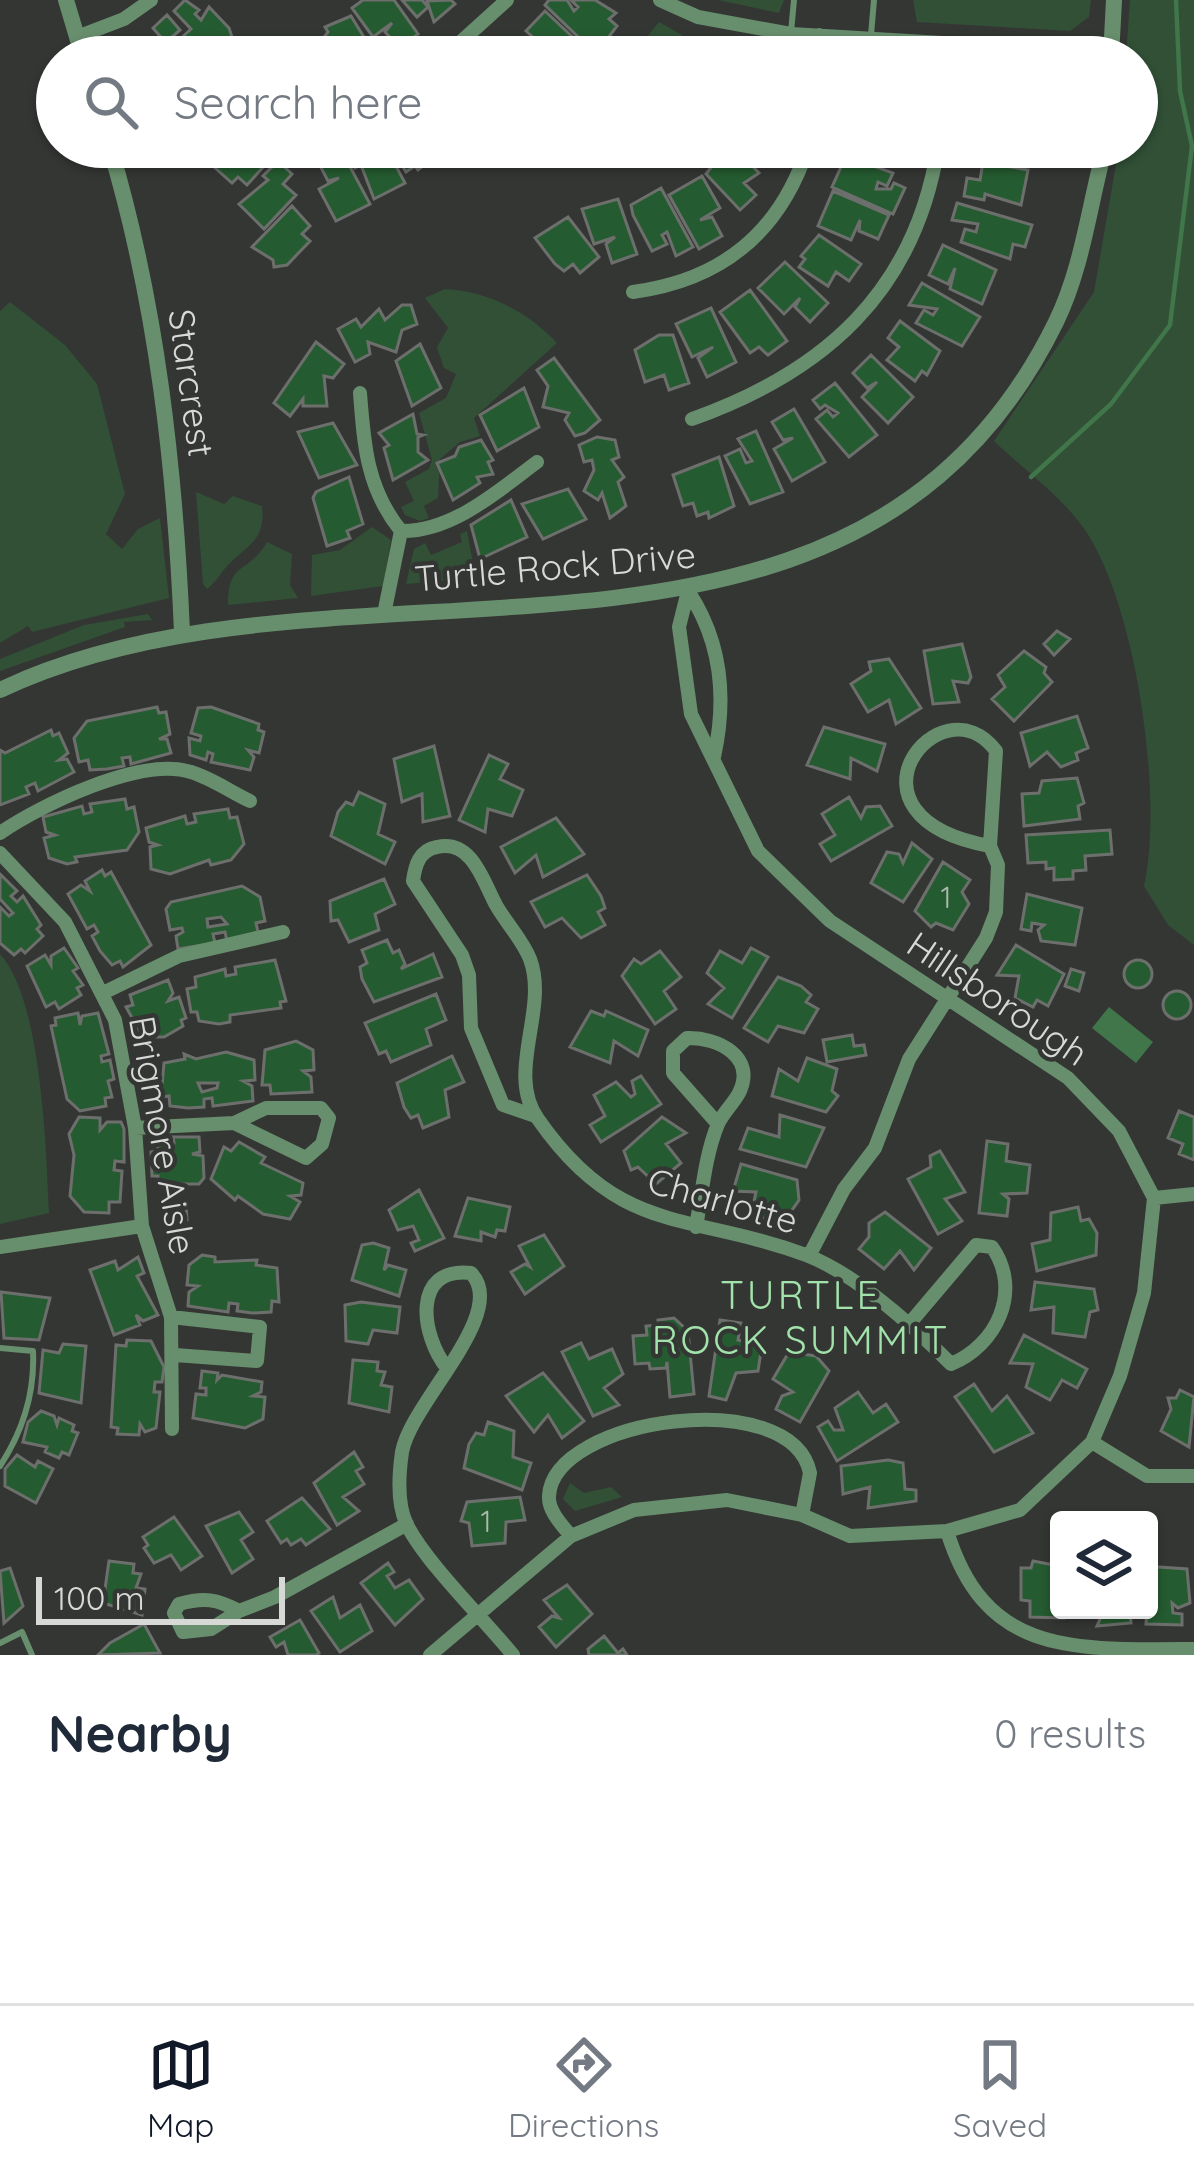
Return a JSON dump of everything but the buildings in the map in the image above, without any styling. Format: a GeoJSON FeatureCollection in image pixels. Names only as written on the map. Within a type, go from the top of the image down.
{"type":"FeatureCollection","features":[{"type":"Feature","properties":{"kind":"street"},"geometry":{"type":"LineString","coordinates":[[66,0],[77,36]]}},
{"type":"Feature","properties":{"kind":"street"},"geometry":{"type":"LineString","coordinates":[[80,36],[124,20],[151,0]]}},
{"type":"Feature","properties":{"kind":"street"},"geometry":{"type":"LineString","coordinates":[[467,36],[507,0]]}},
{"type":"Feature","properties":{"kind":"street"},"geometry":{"type":"LineString","coordinates":[[660,0],[698,16],[791,34],[836,36]]}},
{"type":"Feature","properties":{"kind":"street"},"geometry":{"type":"LineString","coordinates":[[1112,36],[1114,0]]}},
{"type":"Feature","properties":{"kind":"street","name":"Starcrest"},"geometry":{"type":"LineString","coordinates":[[115,168],[146,288],[174,494],[182,632]]}},
{"type":"Feature","properties":{"kind":"street"},"geometry":{"type":"LineString","coordinates":[[632,292],[674,286],[743,250],[795,189],[802,168]]}},
{"type":"Feature","properties":{"kind":"street"},"geometry":{"type":"LineString","coordinates":[[692,418],[759,395],[844,334],[896,264],[920,216],[933,168]]}},
{"type":"Feature","properties":{"kind":"street","name":"Turtle Rock Drive"},"geometry":{"type":"LineString","coordinates":[[0,689],[68,659],[182,632],[688,591],[829,547],[926,487],[983,433],[1036,361],[1058,318],[1087,231],[1100,168]]}},
{"type":"Feature","properties":{"kind":"street"},"geometry":{"type":"LineString","coordinates":[[361,393],[368,472],[381,506],[401,531],[426,532],[451,520],[537,462]]}},
{"type":"Feature","properties":{"kind":"street"},"geometry":{"type":"LineString","coordinates":[[384,614],[401,531]]}},
{"type":"Feature","properties":{"kind":"street","name":"Hillsborough"},"geometry":{"type":"LineString","coordinates":[[688,591],[710,625],[721,688],[724,710],[714,757]]}},
{"type":"Feature","properties":{"kind":"street","name":"Hillsborough"},"geometry":{"type":"LineString","coordinates":[[688,591],[680,627],[691,714],[714,757],[729,800],[758,850],[798,896],[1068,1078],[1119,1131],[1154,1198]]}},
{"type":"Feature","properties":{"kind":"street"},"geometry":{"type":"LineString","coordinates":[[809,1256],[844,1189],[875,1148],[909,1060],[996,912],[998,865],[990,846],[1000,761],[996,751],[976,734],[946,732],[931,738],[908,760],[903,780],[909,800],[923,818],[952,835],[990,846]]}},
{"type":"Feature","properties":{"kind":"street"},"geometry":{"type":"LineString","coordinates":[[0,833],[44,803],[118,777],[187,770],[250,801]]}},
{"type":"Feature","properties":{"kind":"street","name":"Charlotte"},"geometry":{"type":"LineString","coordinates":[[535,1116],[526,1070],[536,1003],[528,954],[463,850],[441,845],[427,850],[415,865],[413,881],[463,956],[475,1042],[503,1105],[535,1116],[590,1178],[640,1213],[809,1256],[910,1323],[951,1364],[976,1354],[995,1326],[1004,1272],[992,1247],[976,1245],[962,1255],[910,1323]]}},
{"type":"Feature","properties":{"kind":"street","name":"Brigmore Aisle"},"geometry":{"type":"LineString","coordinates":[[0,853],[64,922],[104,992],[135,1128],[142,1226],[171,1318],[175,1354],[172,1429]]}},
{"type":"Feature","properties":{"kind":"street"},"geometry":{"type":"LineString","coordinates":[[104,992],[179,956],[283,932]]}},
{"type":"Feature","properties":{"kind":"street"},"geometry":{"type":"LineString","coordinates":[[696,1227],[718,1124],[745,1076],[742,1062],[704,1037],[687,1038],[674,1051],[674,1073],[718,1124]]}},
{"type":"Feature","properties":{"kind":"street"},"geometry":{"type":"LineString","coordinates":[[135,1128],[234,1123],[266,1108],[321,1108],[329,1118],[322,1144],[306,1158],[234,1123]]}},
{"type":"Feature","properties":{"kind":"street"},"geometry":{"type":"LineString","coordinates":[[430,1655],[571,1536],[634,1510],[727,1500],[802,1515],[850,1536],[947,1531],[1020,1510],[1092,1442],[1120,1376],[1144,1293],[1154,1198],[1194,1194]]}},
{"type":"Feature","properties":{"kind":"street"},"geometry":{"type":"LineString","coordinates":[[0,1246],[142,1226]]}},
{"type":"Feature","properties":{"kind":"street"},"geometry":{"type":"LineString","coordinates":[[447,1368],[425,1329],[427,1304],[433,1283],[443,1276],[471,1273],[479,1281],[482,1307],[447,1368],[421,1404],[402,1453],[400,1489],[406,1524],[513,1655]]}},
{"type":"Feature","properties":{"kind":"street"},"geometry":{"type":"LineString","coordinates":[[171,1318],[260,1327],[257,1361],[175,1354]]}},
{"type":"Feature","properties":{"kind":"street"},"geometry":{"type":"LineString","coordinates":[[571,1536],[551,1510],[549,1496],[556,1479],[608,1440],[646,1423],[680,1418],[730,1421],[794,1448],[810,1474],[802,1515]]}},
{"type":"Feature","properties":{"kind":"street"},"geometry":{"type":"LineString","coordinates":[[1092,1442],[1147,1476],[1194,1476]]}},
{"type":"Feature","properties":{"kind":"street"},"geometry":{"type":"LineString","coordinates":[[239,1611],[275,1598],[344,1554],[406,1524]]}},
{"type":"Feature","properties":{"kind":"street"},"geometry":{"type":"LineString","coordinates":[[947,1531],[967,1594],[1008,1634],[1048,1648],[1194,1648]]}},
{"type":"Feature","properties":{"kind":"lane"},"geometry":{"type":"LineString","coordinates":[[791,34],[794,0]]}},
{"type":"Feature","properties":{"kind":"lane"},"geometry":{"type":"LineString","coordinates":[[871,36],[874,0]]}},
{"type":"Feature","properties":{"kind":"lane"},"geometry":{"type":"LineString","coordinates":[[0,1348],[33,1351],[34,1368],[24,1421],[0,1466]]}},
{"type":"Feature","properties":{"kind":"lane"},"geometry":{"type":"LineString","coordinates":[[0,1642],[22,1632],[32,1655]]}},
{"type":"Feature","properties":{"kind":"shaded area"},"geometry":{"type":"Polygon","coordinates":[[[718,0],[784,0],[779,13],[718,0]]]}},
{"type":"Feature","properties":{"kind":"shaded area"},"geometry":{"type":"Polygon","coordinates":[[[913,0],[1091,0],[1089,17],[1070,31],[917,22],[913,0]]]}},
{"type":"Feature","properties":{"kind":"shaded area"},"geometry":{"type":"Polygon","coordinates":[[[1130,0],[1194,0],[1194,945],[1168,925],[1144,886],[1150,802],[1140,699],[1130,647],[1100,556],[1080,523],[994,441],[1094,292],[1115,168],[1158,168],[1158,36],[1127,36],[1130,0]]]}},
{"type":"Feature","properties":{"kind":"shaded area"},"geometry":{"type":"Polygon","coordinates":[[[659,22],[682,35],[682,36],[648,36],[659,22]]]}},
{"type":"Feature","properties":{"kind":"shaded area"},"geometry":{"type":"Polygon","coordinates":[[[445,289],[506,305],[557,343],[474,418],[480,436],[460,442],[440,459],[438,498],[424,506],[429,518],[420,521],[405,515],[401,507],[414,501],[405,482],[429,469],[432,460],[419,413],[446,398],[456,374],[444,368],[437,347],[448,328],[425,298],[445,289]]]}},
{"type":"Feature","properties":{"kind":"shaded area"},"geometry":{"type":"Polygon","coordinates":[[[10,302],[65,345],[97,384],[125,494],[106,534],[122,549],[138,529],[160,518],[169,598],[32,632],[28,626],[0,643],[0,311],[10,302]]]}},
{"type":"Feature","properties":{"kind":"shaded area"},"geometry":{"type":"Polygon","coordinates":[[[196,492],[224,504],[233,496],[262,506],[258,534],[207,589],[203,584],[196,492]]]}},
{"type":"Feature","properties":{"kind":"shaded area"},"geometry":{"type":"Polygon","coordinates":[[[372,527],[391,540],[383,586],[311,596],[312,555],[340,550],[372,527]]]}},
{"type":"Feature","properties":{"kind":"shaded area"},"geometry":{"type":"Polygon","coordinates":[[[467,531],[473,563],[458,571],[458,580],[406,584],[414,549],[425,543],[431,555],[462,542],[460,534],[467,531]]]}},
{"type":"Feature","properties":{"kind":"shaded area"},"geometry":{"type":"Polygon","coordinates":[[[267,542],[292,554],[290,585],[298,598],[228,605],[235,574],[267,542]]]}},
{"type":"Feature","properties":{"kind":"shaded area"},"geometry":{"type":"Polygon","coordinates":[[[148,614],[152,620],[124,622],[125,627],[0,671],[0,659],[84,625],[148,614]]]}},
{"type":"Feature","properties":{"kind":"shaded area"},"geometry":{"type":"Polygon","coordinates":[[[0,954],[14,976],[33,1040],[49,1213],[0,1224],[0,954]]]}},
{"type":"Feature","properties":{"kind":"shaded area"},"geometry":{"type":"Polygon","coordinates":[[[1109,1007],[1153,1042],[1136,1063],[1092,1028],[1109,1007]]]}},
{"type":"Feature","properties":{"kind":"shaded area"},"geometry":{"type":"Polygon","coordinates":[[[570,1483],[584,1493],[611,1487],[622,1497],[575,1511],[563,1499],[570,1483]]]}},
{"type":"Feature","properties":{"kind":"waterway"},"geometry":{"type":"LineString","coordinates":[[1031,477],[1111,404],[1170,325],[1192,146],[1180,91],[1176,0]]}},
{"type":"Feature","properties":{"kind":"district","name":"TURTLE ROCK SUMMIT"},"geometry":{"type":"Point","coordinates":[801,1316]}}]}
